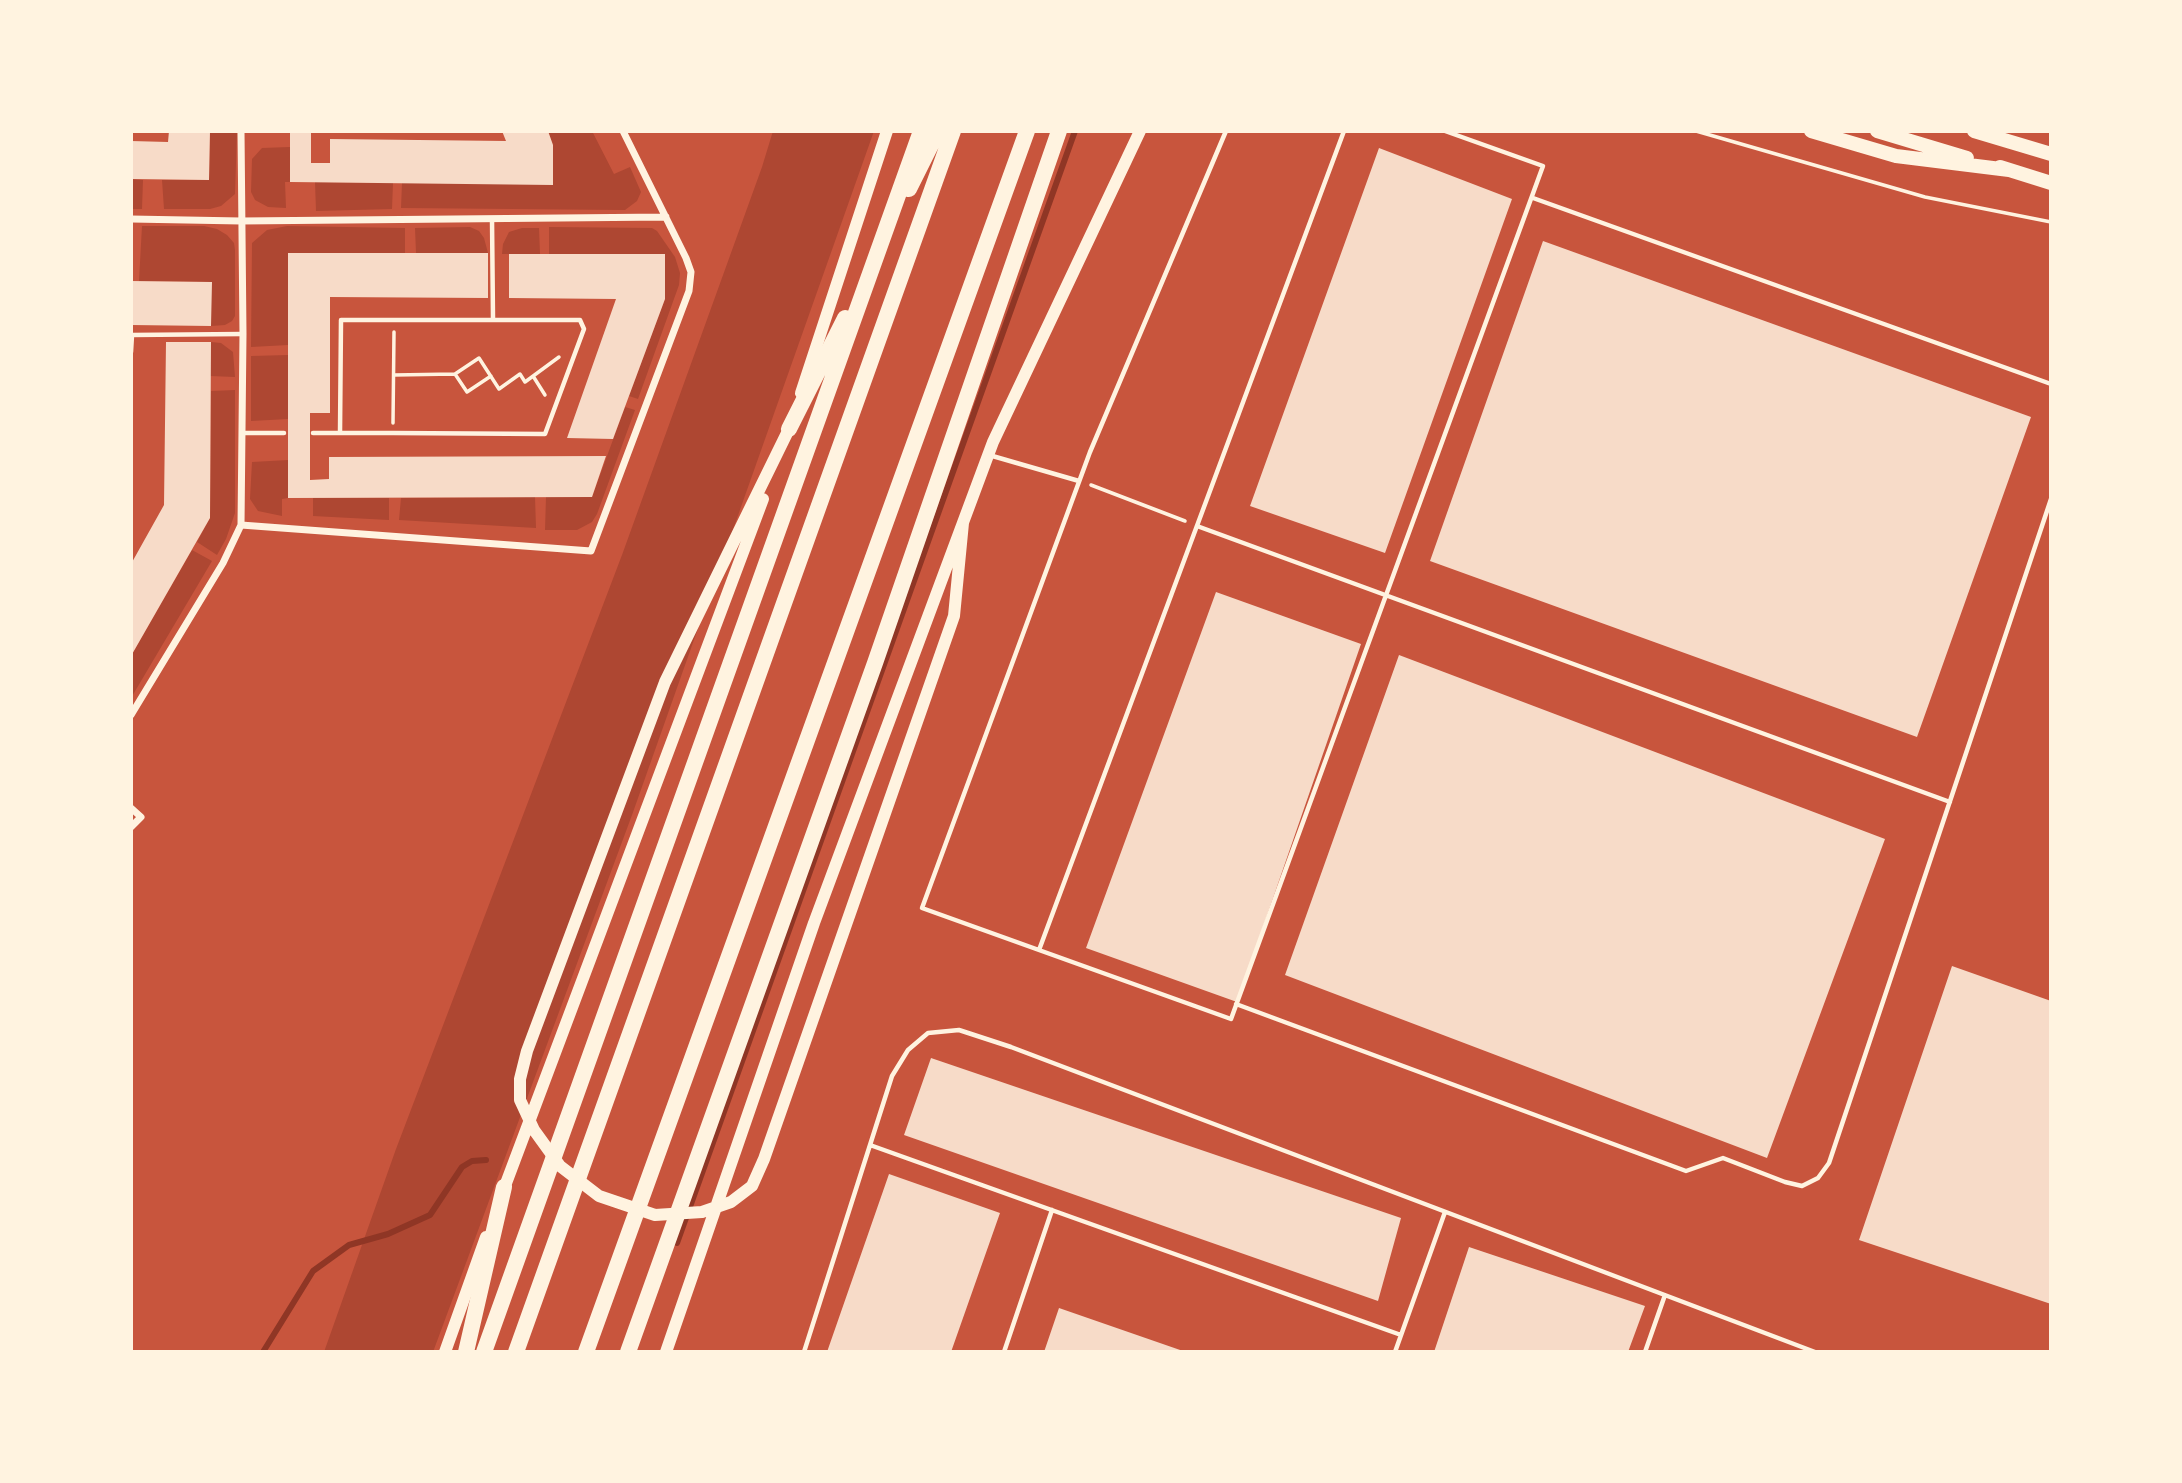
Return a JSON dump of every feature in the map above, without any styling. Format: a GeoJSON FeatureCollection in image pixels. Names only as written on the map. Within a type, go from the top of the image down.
{"type":"FeatureCollection","features":[{"type":"Feature","properties":{"kind":"highway"},"geometry":{"type":"LineString","coordinates":[[484,1352],[921,131]]}},
{"type":"Feature","properties":{"kind":"highway"},"geometry":{"type":"LineString","coordinates":[[789,429],[938,131]]}},
{"type":"Feature","properties":{"kind":"highway"},"geometry":{"type":"LineString","coordinates":[[516,1352],[953,131]]}},
{"type":"Feature","properties":{"kind":"highway"},"geometry":{"type":"LineString","coordinates":[[586,1352],[1027,131]]}},
{"type":"Feature","properties":{"kind":"highway"},"geometry":{"type":"LineString","coordinates":[[628,1352],[875,663],[1059,131]]}},
{"type":"Feature","properties":{"kind":"highway"},"geometry":{"type":"LineString","coordinates":[[466,1352],[505,1187]]}},
{"type":"Feature","properties":{"kind":"main road"},"geometry":{"type":"LineString","coordinates":[[445,1352],[789,429],[887,131]]}},
{"type":"Feature","properties":{"kind":"main road"},"geometry":{"type":"LineString","coordinates":[[666,1352],[814,923],[988,455],[1140,131]]}},
{"type":"Feature","properties":{"kind":"main road"},"geometry":{"type":"LineString","coordinates":[[1811,131],[1896,156],[2008,170]]}},
{"type":"Feature","properties":{"kind":"main road"},"geometry":{"type":"LineString","coordinates":[[1877,131],[2051,183]]}},
{"type":"Feature","properties":{"kind":"main road"},"geometry":{"type":"LineString","coordinates":[[1974,131],[2051,154]]}},
{"type":"Feature","properties":{"kind":"main road"},"geometry":{"type":"LineString","coordinates":[[1997,131],[2034,149]]}},
{"type":"Feature","properties":{"kind":"main road"},"geometry":{"type":"LineString","coordinates":[[789,429],[665,682],[527,1051],[520,1079],[520,1100],[534,1130],[560,1166],[599,1196],[655,1215],[702,1212],[731,1202],[752,1186],[842,939],[954,616],[963,523]]}},
{"type":"Feature","properties":{"kind":"street"},"geometry":{"type":"LineString","coordinates":[[131,715],[223,563],[240,525],[242,131]]}},
{"type":"Feature","properties":{"kind":"street"},"geometry":{"type":"LineString","coordinates":[[240,525],[591,551],[689,291],[691,272],[687,258],[624,131]]}},
{"type":"Feature","properties":{"kind":"street"},"geometry":{"type":"LineString","coordinates":[[131,219],[241,221],[666,217]]}},
{"type":"Feature","properties":{"kind":"street"},"geometry":{"type":"LineString","coordinates":[[131,808],[141,817],[131,827]]}},
{"type":"Feature","properties":{"kind":"lane"},"geometry":{"type":"LineString","coordinates":[[1226,131],[1079,481],[922,908],[1231,1019],[1544,166],[1445,131]]}},
{"type":"Feature","properties":{"kind":"lane"},"geometry":{"type":"LineString","coordinates":[[1039,950],[1344,131]]}},
{"type":"Feature","properties":{"kind":"lane"},"geometry":{"type":"LineString","coordinates":[[1533,198],[2051,384]]}},
{"type":"Feature","properties":{"kind":"lane"},"geometry":{"type":"LineString","coordinates":[[492,219],[493,319]]}},
{"type":"Feature","properties":{"kind":"lane"},"geometry":{"type":"LineString","coordinates":[[313,433],[545,434],[584,329],[580,320],[341,320],[340,433]]}},
{"type":"Feature","properties":{"kind":"lane"},"geometry":{"type":"LineString","coordinates":[[131,352],[131,335],[243,334]]}},
{"type":"Feature","properties":{"kind":"lane"},"geometry":{"type":"LineString","coordinates":[[241,433],[284,433]]}},
{"type":"Feature","properties":{"kind":"lane"},"geometry":{"type":"LineString","coordinates":[[988,455],[1079,481]]}},
{"type":"Feature","properties":{"kind":"lane"},"geometry":{"type":"LineString","coordinates":[[1236,1004],[1686,1171],[1723,1158],[1802,1186],[1818,1178],[1829,1163],[2051,499]]}},
{"type":"Feature","properties":{"kind":"lane"},"geometry":{"type":"LineString","coordinates":[[1197,526],[1950,802]]}},
{"type":"Feature","properties":{"kind":"lane"},"geometry":{"type":"LineString","coordinates":[[804,1352],[892,1076],[908,1050],[928,1033],[959,1030],[1815,1352]]}},
{"type":"Feature","properties":{"kind":"lane"},"geometry":{"type":"LineString","coordinates":[[870,1145],[1401,1335]]}},
{"type":"Feature","properties":{"kind":"lane"},"geometry":{"type":"LineString","coordinates":[[1004,1352],[1052,1210]]}},
{"type":"Feature","properties":{"kind":"lane"},"geometry":{"type":"LineString","coordinates":[[1395,1352],[1445,1212]]}},
{"type":"Feature","properties":{"kind":"lane"},"geometry":{"type":"LineString","coordinates":[[1645,1352],[1665,1295]]}},
{"type":"Feature","properties":{"kind":"path"},"geometry":{"type":"LineString","coordinates":[[1696,131],[1925,197],[2051,222]]}},
{"type":"Feature","properties":{"kind":"path"},"geometry":{"type":"LineString","coordinates":[[393,433],[394,320]]}},
{"type":"Feature","properties":{"kind":"path"},"geometry":{"type":"LineString","coordinates":[[394,375],[455,374],[480,358],[499,389],[520,374],[526,382],[580,340]]}},
{"type":"Feature","properties":{"kind":"path"},"geometry":{"type":"LineString","coordinates":[[455,374],[467,392],[491,376]]}},
{"type":"Feature","properties":{"kind":"path"},"geometry":{"type":"LineString","coordinates":[[533,376],[554,410]]}},
{"type":"Feature","properties":{"kind":"path"},"geometry":{"type":"LineString","coordinates":[[1079,481],[1185,521]]}},
{"type":"Feature","properties":{"kind":"shaded area"},"geometry":{"type":"Polygon","coordinates":[[[210,131],[237,131],[235,194],[221,206],[210,209],[164,209],[162,180],[209,180],[210,131]]]}},
{"type":"Feature","properties":{"kind":"shaded area"},"geometry":{"type":"Polygon","coordinates":[[[548,131],[592,131],[614,174],[630,167],[641,192],[637,201],[625,210],[401,208],[402,183],[553,184],[553,145],[548,131]]]}},
{"type":"Feature","properties":{"kind":"shaded area"},"geometry":{"type":"Polygon","coordinates":[[[773,131],[874,131],[632,815],[433,1352],[324,1352],[396,1149],[622,555],[773,131]]]}},
{"type":"Feature","properties":{"kind":"shaded area"},"geometry":{"type":"Polygon","coordinates":[[[290,147],[290,182],[285,182],[286,208],[268,207],[255,200],[251,192],[252,159],[262,148],[290,147]]]}},
{"type":"Feature","properties":{"kind":"shaded area"},"geometry":{"type":"Polygon","coordinates":[[[131,179],[143,180],[142,209],[131,209],[131,179]]]}},
{"type":"Feature","properties":{"kind":"shaded area"},"geometry":{"type":"Polygon","coordinates":[[[315,182],[393,183],[392,209],[316,211],[315,182]]]}},
{"type":"Feature","properties":{"kind":"shaded area"},"geometry":{"type":"Polygon","coordinates":[[[142,226],[204,226],[227,235],[234,243],[235,250],[235,316],[232,321],[225,325],[211,326],[211,282],[139,281],[142,226]]]}},
{"type":"Feature","properties":{"kind":"shaded area"},"geometry":{"type":"Polygon","coordinates":[[[287,226],[405,228],[405,253],[288,253],[288,345],[251,347],[252,243],[267,230],[287,226]]]}},
{"type":"Feature","properties":{"kind":"shaded area"},"geometry":{"type":"Polygon","coordinates":[[[470,227],[479,231],[484,238],[488,253],[416,253],[415,228],[470,227]]]}},
{"type":"Feature","properties":{"kind":"shaded area"},"geometry":{"type":"Polygon","coordinates":[[[549,227],[652,228],[675,257],[680,273],[679,285],[638,399],[629,396],[665,299],[665,255],[549,254],[549,227]]]}},
{"type":"Feature","properties":{"kind":"shaded area"},"geometry":{"type":"Polygon","coordinates":[[[522,228],[539,228],[540,254],[502,254],[509,232],[522,228]]]}},
{"type":"Feature","properties":{"kind":"shaded area"},"geometry":{"type":"Polygon","coordinates":[[[211,342],[221,343],[233,352],[235,377],[210,376],[211,342]]]}},
{"type":"Feature","properties":{"kind":"shaded area"},"geometry":{"type":"Polygon","coordinates":[[[288,355],[288,419],[251,421],[251,356],[288,355]]]}},
{"type":"Feature","properties":{"kind":"shaded area"},"geometry":{"type":"Polygon","coordinates":[[[235,390],[235,513],[217,555],[197,542],[210,518],[211,391],[235,390]]]}},
{"type":"Feature","properties":{"kind":"shaded area"},"geometry":{"type":"Polygon","coordinates":[[[625,407],[635,410],[592,522],[577,530],[545,530],[546,497],[592,497],[625,407]]]}},
{"type":"Feature","properties":{"kind":"shaded area"},"geometry":{"type":"Polygon","coordinates":[[[288,460],[288,498],[282,499],[282,516],[258,511],[250,499],[252,462],[288,460]]]}},
{"type":"Feature","properties":{"kind":"shaded area"},"geometry":{"type":"Polygon","coordinates":[[[535,497],[536,528],[399,520],[401,498],[535,497]]]}},
{"type":"Feature","properties":{"kind":"shaded area"},"geometry":{"type":"Polygon","coordinates":[[[313,498],[389,498],[389,520],[313,516],[313,498]]]}},
{"type":"Feature","properties":{"kind":"shaded area"},"geometry":{"type":"Polygon","coordinates":[[[192,550],[212,561],[131,698],[131,656],[192,550]]]}},
{"type":"Feature","properties":{"kind":"building"},"geometry":{"type":"Polygon","coordinates":[[[169,131],[210,131],[209,180],[131,179],[131,141],[168,142],[169,131]]]}},
{"type":"Feature","properties":{"kind":"building"},"geometry":{"type":"Polygon","coordinates":[[[290,131],[311,131],[311,163],[330,163],[330,139],[506,141],[502,131],[548,131],[553,145],[553,185],[290,182],[290,131]]]}},
{"type":"Feature","properties":{"kind":"building"},"geometry":{"type":"Polygon","coordinates":[[[1379,148],[1512,199],[1385,553],[1250,506],[1379,148]]]}},
{"type":"Feature","properties":{"kind":"building"},"geometry":{"type":"Polygon","coordinates":[[[1543,241],[2031,417],[1917,737],[1430,561],[1543,241]]]}},
{"type":"Feature","properties":{"kind":"building"},"geometry":{"type":"Polygon","coordinates":[[[288,253],[488,253],[488,298],[330,297],[330,413],[310,413],[310,480],[329,479],[329,457],[606,456],[592,497],[288,498],[288,253]]]}},
{"type":"Feature","properties":{"kind":"building"},"geometry":{"type":"Polygon","coordinates":[[[509,254],[665,254],[665,299],[613,439],[567,438],[616,299],[509,298],[509,254]]]}},
{"type":"Feature","properties":{"kind":"building"},"geometry":{"type":"Polygon","coordinates":[[[131,281],[212,282],[211,326],[131,325],[131,281]]]}},
{"type":"Feature","properties":{"kind":"building"},"geometry":{"type":"Polygon","coordinates":[[[166,342],[211,342],[210,518],[131,656],[131,564],[164,505],[166,342]]]}},
{"type":"Feature","properties":{"kind":"building"},"geometry":{"type":"Polygon","coordinates":[[[1216,592],[1361,644],[1237,1002],[1086,948],[1216,592]]]}},
{"type":"Feature","properties":{"kind":"building"},"geometry":{"type":"Polygon","coordinates":[[[1399,655],[1885,839],[1767,1158],[1285,975],[1399,655]]]}},
{"type":"Feature","properties":{"kind":"building"},"geometry":{"type":"Polygon","coordinates":[[[1952,966],[2051,1001],[2051,1304],[1859,1240],[1952,966]]]}},
{"type":"Feature","properties":{"kind":"building"},"geometry":{"type":"Polygon","coordinates":[[[931,1058],[1401,1218],[1378,1301],[904,1135],[931,1058]]]}},
{"type":"Feature","properties":{"kind":"building"},"geometry":{"type":"Polygon","coordinates":[[[889,1174],[1000,1213],[951,1352],[827,1352],[889,1174]]]}},
{"type":"Feature","properties":{"kind":"building"},"geometry":{"type":"Polygon","coordinates":[[[1469,1247],[1645,1306],[1628,1352],[1434,1352],[1469,1247]]]}},
{"type":"Feature","properties":{"kind":"building"},"geometry":{"type":"Polygon","coordinates":[[[1059,1308],[1183,1351],[1183,1352],[1044,1352],[1059,1308]]]}},
{"type":"Feature","properties":{"kind":"waterway"},"geometry":{"type":"LineString","coordinates":[[677,1243],[1075,131]]}},
{"type":"Feature","properties":{"kind":"waterway"},"geometry":{"type":"LineString","coordinates":[[263,1352],[313,1271],[349,1245],[388,1234],[430,1215],[462,1167],[472,1161],[486,1160]]}}]}
